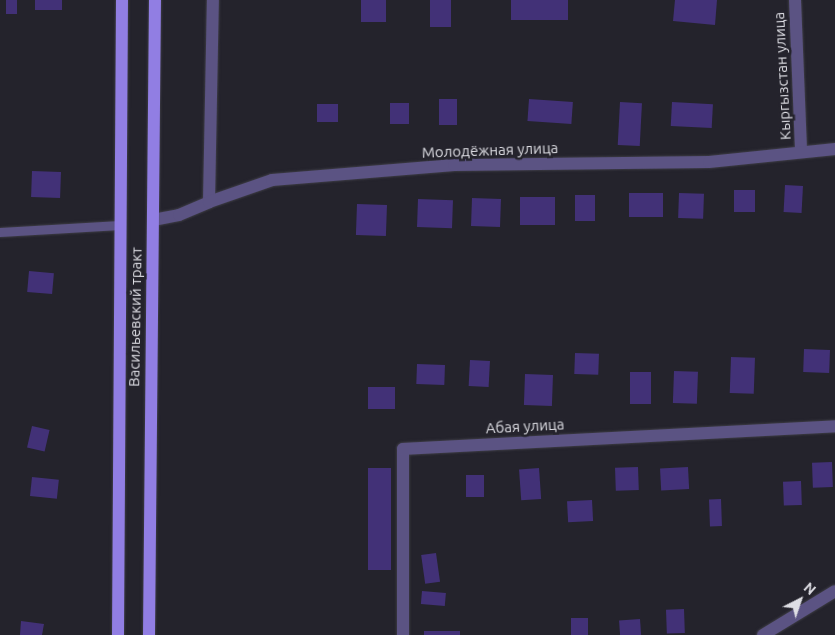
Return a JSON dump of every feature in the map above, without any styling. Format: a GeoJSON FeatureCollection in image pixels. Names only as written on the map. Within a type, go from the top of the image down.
{"type":"FeatureCollection","features":[{"type":"Feature","properties":{"kind":"main road","name":"Васильевский тракт"},"geometry":{"type":"LineString","coordinates":[[118,635],[122,0]]}},
{"type":"Feature","properties":{"kind":"main road","name":"Васильевский тракт"},"geometry":{"type":"LineString","coordinates":[[148,635],[155,0]]}},
{"type":"Feature","properties":{"kind":"street"},"geometry":{"type":"LineString","coordinates":[[209,202],[213,0]]}},
{"type":"Feature","properties":{"kind":"street","name":"Кыргызстан улица"},"geometry":{"type":"LineString","coordinates":[[795,0],[802,151]]}},
{"type":"Feature","properties":{"kind":"street","name":"Молодёжная улица"},"geometry":{"type":"LineString","coordinates":[[153,220],[179,215],[209,202],[272,180],[454,165],[709,162],[835,149]]}},
{"type":"Feature","properties":{"kind":"street","name":"Абая улица"},"geometry":{"type":"LineString","coordinates":[[403,635],[402,449],[835,426]]}},
{"type":"Feature","properties":{"kind":"street"},"geometry":{"type":"LineString","coordinates":[[763,635],[835,590]]}},
{"type":"Feature","properties":{"kind":"lane"},"geometry":{"type":"LineString","coordinates":[[0,232],[120,225]]}},
{"type":"Feature","properties":{"kind":"building"},"geometry":{"type":"Polygon","coordinates":[[[6,0],[17,0],[17,14],[6,14],[6,0]]]}},
{"type":"Feature","properties":{"kind":"building"},"geometry":{"type":"Polygon","coordinates":[[[35,0],[62,0],[62,10],[35,10],[35,0]]]}},
{"type":"Feature","properties":{"kind":"building"},"geometry":{"type":"Polygon","coordinates":[[[361,0],[386,0],[386,22],[361,22],[361,0]]]}},
{"type":"Feature","properties":{"kind":"building"},"geometry":{"type":"Polygon","coordinates":[[[430,0],[451,0],[451,27],[430,27],[430,0]]]}},
{"type":"Feature","properties":{"kind":"building"},"geometry":{"type":"Polygon","coordinates":[[[511,0],[568,0],[568,20],[511,20],[511,0]]]}},
{"type":"Feature","properties":{"kind":"building"},"geometry":{"type":"Polygon","coordinates":[[[675,0],[717,0],[715,25],[673,21],[675,0]]]}},
{"type":"Feature","properties":{"kind":"building"},"geometry":{"type":"Polygon","coordinates":[[[439,99],[457,99],[457,125],[439,125],[439,99]]]}},
{"type":"Feature","properties":{"kind":"building"},"geometry":{"type":"Polygon","coordinates":[[[529,99],[573,102],[571,124],[527,121],[529,99]]]}},
{"type":"Feature","properties":{"kind":"building"},"geometry":{"type":"Polygon","coordinates":[[[620,102],[642,103],[640,146],[618,145],[620,102]]]}},
{"type":"Feature","properties":{"kind":"building"},"geometry":{"type":"Polygon","coordinates":[[[672,102],[713,104],[712,128],[671,126],[672,102]]]}},
{"type":"Feature","properties":{"kind":"building"},"geometry":{"type":"Polygon","coordinates":[[[390,103],[409,103],[409,124],[390,124],[390,103]]]}},
{"type":"Feature","properties":{"kind":"building"},"geometry":{"type":"Polygon","coordinates":[[[317,104],[338,104],[338,122],[317,122],[317,104]]]}},
{"type":"Feature","properties":{"kind":"building"},"geometry":{"type":"Polygon","coordinates":[[[32,171],[61,172],[60,198],[31,197],[32,171]]]}},
{"type":"Feature","properties":{"kind":"building"},"geometry":{"type":"Polygon","coordinates":[[[785,185],[803,186],[802,213],[784,212],[785,185]]]}},
{"type":"Feature","properties":{"kind":"building"},"geometry":{"type":"Polygon","coordinates":[[[734,190],[755,190],[755,212],[734,212],[734,190]]]}},
{"type":"Feature","properties":{"kind":"building"},"geometry":{"type":"Polygon","coordinates":[[[629,193],[663,193],[663,217],[629,217],[629,193]]]}},
{"type":"Feature","properties":{"kind":"building"},"geometry":{"type":"Polygon","coordinates":[[[679,193],[704,194],[703,219],[678,218],[679,193]]]}},
{"type":"Feature","properties":{"kind":"building"},"geometry":{"type":"Polygon","coordinates":[[[575,195],[595,195],[595,221],[575,221],[575,195]]]}},
{"type":"Feature","properties":{"kind":"building"},"geometry":{"type":"Polygon","coordinates":[[[520,197],[555,197],[555,225],[520,225],[520,197]]]}},
{"type":"Feature","properties":{"kind":"building"},"geometry":{"type":"Polygon","coordinates":[[[472,198],[501,199],[500,227],[471,226],[472,198]]]}},
{"type":"Feature","properties":{"kind":"building"},"geometry":{"type":"Polygon","coordinates":[[[418,199],[453,200],[452,228],[417,227],[418,199]]]}},
{"type":"Feature","properties":{"kind":"building"},"geometry":{"type":"Polygon","coordinates":[[[357,204],[387,205],[386,236],[356,235],[357,204]]]}},
{"type":"Feature","properties":{"kind":"building"},"geometry":{"type":"Polygon","coordinates":[[[29,271],[54,273],[52,294],[27,292],[29,271]]]}},
{"type":"Feature","properties":{"kind":"building"},"geometry":{"type":"Polygon","coordinates":[[[804,349],[830,350],[829,373],[803,372],[804,349]]]}},
{"type":"Feature","properties":{"kind":"building"},"geometry":{"type":"Polygon","coordinates":[[[575,353],[599,354],[598,375],[574,374],[575,353]]]}},
{"type":"Feature","properties":{"kind":"building"},"geometry":{"type":"Polygon","coordinates":[[[731,357],[755,358],[754,394],[730,393],[731,357]]]}},
{"type":"Feature","properties":{"kind":"building"},"geometry":{"type":"Polygon","coordinates":[[[470,360],[490,361],[489,387],[469,386],[470,360]]]}},
{"type":"Feature","properties":{"kind":"building"},"geometry":{"type":"Polygon","coordinates":[[[417,364],[445,365],[444,385],[416,384],[417,364]]]}},
{"type":"Feature","properties":{"kind":"building"},"geometry":{"type":"Polygon","coordinates":[[[674,371],[698,372],[697,404],[673,403],[674,371]]]}},
{"type":"Feature","properties":{"kind":"building"},"geometry":{"type":"Polygon","coordinates":[[[630,372],[651,372],[651,404],[630,404],[630,372]]]}},
{"type":"Feature","properties":{"kind":"building"},"geometry":{"type":"Polygon","coordinates":[[[525,374],[553,375],[552,406],[524,405],[525,374]]]}},
{"type":"Feature","properties":{"kind":"building"},"geometry":{"type":"Polygon","coordinates":[[[368,387],[395,387],[395,409],[368,409],[368,387]]]}},
{"type":"Feature","properties":{"kind":"building"},"geometry":{"type":"Polygon","coordinates":[[[32,426],[50,430],[45,451],[27,447],[32,426]]]}},
{"type":"Feature","properties":{"kind":"building"},"geometry":{"type":"Polygon","coordinates":[[[832,462],[833,487],[813,488],[812,463],[832,462]]]}},
{"type":"Feature","properties":{"kind":"building"},"geometry":{"type":"Polygon","coordinates":[[[638,467],[639,490],[616,491],[615,468],[638,467]]]}},
{"type":"Feature","properties":{"kind":"building"},"geometry":{"type":"Polygon","coordinates":[[[688,467],[689,489],[661,490],[660,468],[688,467]]]}},
{"type":"Feature","properties":{"kind":"building"},"geometry":{"type":"Polygon","coordinates":[[[368,468],[391,468],[391,570],[368,570],[368,468]]]}},
{"type":"Feature","properties":{"kind":"building"},"geometry":{"type":"Polygon","coordinates":[[[539,468],[541,499],[521,500],[519,469],[539,468]]]}},
{"type":"Feature","properties":{"kind":"building"},"geometry":{"type":"Polygon","coordinates":[[[466,475],[484,475],[484,497],[466,497],[466,475]]]}},
{"type":"Feature","properties":{"kind":"building"},"geometry":{"type":"Polygon","coordinates":[[[32,477],[59,480],[57,499],[30,496],[32,477]]]}},
{"type":"Feature","properties":{"kind":"building"},"geometry":{"type":"Polygon","coordinates":[[[801,481],[802,505],[784,506],[783,482],[801,481]]]}},
{"type":"Feature","properties":{"kind":"building"},"geometry":{"type":"Polygon","coordinates":[[[709,499],[721,499],[722,526],[710,526],[709,499]]]}},
{"type":"Feature","properties":{"kind":"building"},"geometry":{"type":"Polygon","coordinates":[[[592,500],[593,521],[568,522],[567,501],[592,500]]]}},
{"type":"Feature","properties":{"kind":"building"},"geometry":{"type":"Polygon","coordinates":[[[436,553],[440,582],[425,584],[421,555],[436,553]]]}},
{"type":"Feature","properties":{"kind":"building"},"geometry":{"type":"Polygon","coordinates":[[[422,591],[446,593],[445,606],[421,604],[422,591]]]}},
{"type":"Feature","properties":{"kind":"building"},"geometry":{"type":"Polygon","coordinates":[[[684,609],[685,633],[667,634],[666,610],[684,609]]]}},
{"type":"Feature","properties":{"kind":"building"},"geometry":{"type":"Polygon","coordinates":[[[571,618],[588,618],[588,635],[571,635],[571,618]]]}},
{"type":"Feature","properties":{"kind":"building"},"geometry":{"type":"Polygon","coordinates":[[[640,619],[641,635],[620,635],[619,620],[640,619]]]}},
{"type":"Feature","properties":{"kind":"building"},"geometry":{"type":"Polygon","coordinates":[[[21,621],[44,624],[42,635],[20,635],[21,621]]]}},
{"type":"Feature","properties":{"kind":"building"},"geometry":{"type":"Polygon","coordinates":[[[424,631],[460,631],[460,635],[424,635],[424,631]]]}}]}
